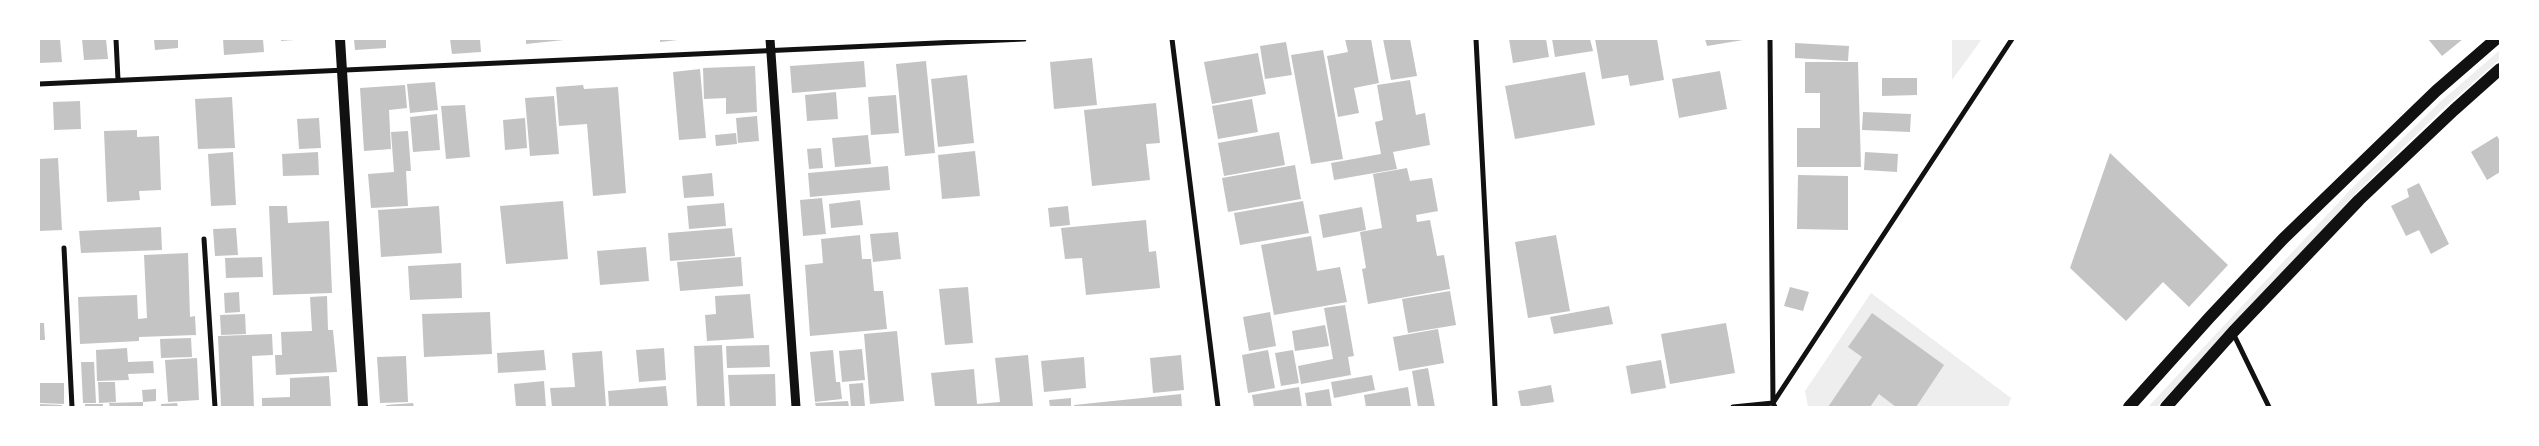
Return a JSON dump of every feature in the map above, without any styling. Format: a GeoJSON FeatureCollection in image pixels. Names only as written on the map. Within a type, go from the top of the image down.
{"type":"FeatureCollection","features":[{"type":"Feature","properties":{"kind":"main road"},"geometry":{"type":"LineString","coordinates":[[340,39],[363,407]]}},
{"type":"Feature","properties":{"kind":"main road"},"geometry":{"type":"LineString","coordinates":[[2129,407],[2283,239],[2436,91],[2496,39]]}},
{"type":"Feature","properties":{"kind":"main road"},"geometry":{"type":"LineString","coordinates":[[2166,407],[2233,332],[2359,200],[2454,110],[2499,75]]}},
{"type":"Feature","properties":{"kind":"street"},"geometry":{"type":"LineString","coordinates":[[116,39],[118,80]]}},
{"type":"Feature","properties":{"kind":"street"},"geometry":{"type":"LineString","coordinates":[[770,39],[796,407]]}},
{"type":"Feature","properties":{"kind":"street"},"geometry":{"type":"LineString","coordinates":[[39,84],[1024,39]]}},
{"type":"Feature","properties":{"kind":"street"},"geometry":{"type":"LineString","coordinates":[[1172,39],[1218,407]]}},
{"type":"Feature","properties":{"kind":"street"},"geometry":{"type":"LineString","coordinates":[[1476,39],[1495,407]]}},
{"type":"Feature","properties":{"kind":"street"},"geometry":{"type":"LineString","coordinates":[[1770,39],[1774,405]]}},
{"type":"Feature","properties":{"kind":"street"},"geometry":{"type":"LineString","coordinates":[[1774,405],[2012,39]]}},
{"type":"Feature","properties":{"kind":"street"},"geometry":{"type":"LineString","coordinates":[[204,239],[215,407]]}},
{"type":"Feature","properties":{"kind":"street"},"geometry":{"type":"LineString","coordinates":[[64,248],[72,407]]}},
{"type":"Feature","properties":{"kind":"street"},"geometry":{"type":"LineString","coordinates":[[2233,332],[2269,407]]}},
{"type":"Feature","properties":{"kind":"street"},"geometry":{"type":"LineString","coordinates":[[1733,407],[1774,405]]}},
{"type":"Feature","properties":{"kind":"shaded area"},"geometry":{"type":"Polygon","coordinates":[[[1952,39],[1982,39],[1952,80],[1952,39]]]}},
{"type":"Feature","properties":{"kind":"shaded area"},"geometry":{"type":"Polygon","coordinates":[[[2500,50],[2500,59],[2444,108],[2357,192],[2157,407],[2148,407],[2353,187],[2439,103],[2500,50]]]}},
{"type":"Feature","properties":{"kind":"shaded area"},"geometry":{"type":"Polygon","coordinates":[[[1871,293],[2011,398],[2008,407],[1808,407],[1805,391],[1871,293]]]}},
{"type":"Feature","properties":{"kind":"building"},"geometry":{"type":"Polygon","coordinates":[[[39,39],[60,39],[62,62],[39,63],[39,39]]]}},
{"type":"Feature","properties":{"kind":"building"},"geometry":{"type":"Polygon","coordinates":[[[82,39],[106,39],[108,59],[84,60],[82,39]]]}},
{"type":"Feature","properties":{"kind":"building"},"geometry":{"type":"Polygon","coordinates":[[[154,39],[178,39],[178,48],[155,50],[154,39]]]}},
{"type":"Feature","properties":{"kind":"building"},"geometry":{"type":"Polygon","coordinates":[[[223,39],[263,39],[264,52],[224,55],[223,39]]]}},
{"type":"Feature","properties":{"kind":"building"},"geometry":{"type":"Polygon","coordinates":[[[281,39],[294,39],[294,40],[281,41],[281,39]]]}},
{"type":"Feature","properties":{"kind":"building"},"geometry":{"type":"Polygon","coordinates":[[[354,39],[386,39],[386,48],[355,50],[354,39]]]}},
{"type":"Feature","properties":{"kind":"building"},"geometry":{"type":"Polygon","coordinates":[[[450,39],[480,39],[481,52],[452,54],[450,39]]]}},
{"type":"Feature","properties":{"kind":"building"},"geometry":{"type":"Polygon","coordinates":[[[526,39],[564,39],[564,40],[526,44],[526,39]]]}},
{"type":"Feature","properties":{"kind":"building"},"geometry":{"type":"Polygon","coordinates":[[[660,39],[678,39],[678,40],[660,42],[660,39]]]}},
{"type":"Feature","properties":{"kind":"building"},"geometry":{"type":"Polygon","coordinates":[[[1345,39],[1371,39],[1379,83],[1354,88],[1359,113],[1338,117],[1327,56],[1348,52],[1345,39]]]}},
{"type":"Feature","properties":{"kind":"building"},"geometry":{"type":"Polygon","coordinates":[[[1383,39],[1410,39],[1417,76],[1391,80],[1383,39]]]}},
{"type":"Feature","properties":{"kind":"building"},"geometry":{"type":"Polygon","coordinates":[[[1509,39],[1546,39],[1549,57],[1513,63],[1509,39]]]}},
{"type":"Feature","properties":{"kind":"building"},"geometry":{"type":"Polygon","coordinates":[[[1552,39],[1590,39],[1593,51],[1555,57],[1552,39]]]}},
{"type":"Feature","properties":{"kind":"building"},"geometry":{"type":"Polygon","coordinates":[[[1595,39],[1657,39],[1664,80],[1630,86],[1628,75],[1602,79],[1595,39]]]}},
{"type":"Feature","properties":{"kind":"building"},"geometry":{"type":"Polygon","coordinates":[[[1705,39],[1743,39],[1743,40],[1707,46],[1705,39]]]}},
{"type":"Feature","properties":{"kind":"building"},"geometry":{"type":"Polygon","coordinates":[[[2428,39],[2463,39],[2442,56],[2428,39]]]}},
{"type":"Feature","properties":{"kind":"building"},"geometry":{"type":"Polygon","coordinates":[[[1286,42],[1292,75],[1265,79],[1260,46],[1286,42]]]}},
{"type":"Feature","properties":{"kind":"building"},"geometry":{"type":"Polygon","coordinates":[[[1795,43],[1849,46],[1848,61],[1795,58],[1795,43]]]}},
{"type":"Feature","properties":{"kind":"building"},"geometry":{"type":"Polygon","coordinates":[[[1323,50],[1343,159],[1311,164],[1291,55],[1323,50]]]}},
{"type":"Feature","properties":{"kind":"building"},"geometry":{"type":"Polygon","coordinates":[[[1258,53],[1266,94],[1212,104],[1204,62],[1258,53]]]}},
{"type":"Feature","properties":{"kind":"building"},"geometry":{"type":"Polygon","coordinates":[[[1092,58],[1097,105],[1054,109],[1050,62],[1092,58]]]}},
{"type":"Feature","properties":{"kind":"building"},"geometry":{"type":"Polygon","coordinates":[[[864,61],[866,87],[792,93],[790,66],[864,61]]]}},
{"type":"Feature","properties":{"kind":"building"},"geometry":{"type":"Polygon","coordinates":[[[926,61],[935,153],[905,156],[896,64],[926,61]]]}},
{"type":"Feature","properties":{"kind":"building"},"geometry":{"type":"Polygon","coordinates":[[[1805,62],[1858,62],[1861,167],[1797,167],[1797,128],[1820,128],[1820,93],[1805,93],[1805,62]]]}},
{"type":"Feature","properties":{"kind":"building"},"geometry":{"type":"Polygon","coordinates":[[[755,66],[757,112],[726,114],[726,98],[704,99],[703,68],[755,66]]]}},
{"type":"Feature","properties":{"kind":"building"},"geometry":{"type":"Polygon","coordinates":[[[700,69],[706,138],[679,140],[673,72],[700,69]]]}},
{"type":"Feature","properties":{"kind":"building"},"geometry":{"type":"Polygon","coordinates":[[[1720,71],[1727,109],[1679,118],[1672,79],[1720,71]]]}},
{"type":"Feature","properties":{"kind":"building"},"geometry":{"type":"Polygon","coordinates":[[[1585,72],[1595,125],[1515,139],[1505,86],[1585,72]]]}},
{"type":"Feature","properties":{"kind":"building"},"geometry":{"type":"Polygon","coordinates":[[[967,75],[974,143],[938,147],[931,79],[967,75]]]}},
{"type":"Feature","properties":{"kind":"building"},"geometry":{"type":"Polygon","coordinates":[[[1882,78],[1917,78],[1917,95],[1882,96],[1882,78]]]}},
{"type":"Feature","properties":{"kind":"building"},"geometry":{"type":"Polygon","coordinates":[[[1410,80],[1416,115],[1425,113],[1430,145],[1393,152],[1397,169],[1334,180],[1331,163],[1381,154],[1375,122],[1383,120],[1377,85],[1410,80]]]}},
{"type":"Feature","properties":{"kind":"building"},"geometry":{"type":"Polygon","coordinates":[[[435,82],[438,110],[410,113],[407,84],[435,82]]]}},
{"type":"Feature","properties":{"kind":"building"},"geometry":{"type":"Polygon","coordinates":[[[405,85],[407,108],[389,110],[391,149],[364,151],[360,88],[405,85]]]}},
{"type":"Feature","properties":{"kind":"building"},"geometry":{"type":"Polygon","coordinates":[[[583,85],[584,89],[618,87],[626,193],[593,196],[587,124],[559,126],[556,87],[583,85]]]}},
{"type":"Feature","properties":{"kind":"building"},"geometry":{"type":"Polygon","coordinates":[[[836,92],[838,119],[807,121],[805,95],[836,92]]]}},
{"type":"Feature","properties":{"kind":"building"},"geometry":{"type":"Polygon","coordinates":[[[896,95],[899,133],[871,135],[868,97],[896,95]]]}},
{"type":"Feature","properties":{"kind":"building"},"geometry":{"type":"Polygon","coordinates":[[[554,96],[559,154],[530,156],[525,98],[554,96]]]}},
{"type":"Feature","properties":{"kind":"building"},"geometry":{"type":"Polygon","coordinates":[[[232,97],[235,148],[198,149],[195,99],[232,97]]]}},
{"type":"Feature","properties":{"kind":"building"},"geometry":{"type":"Polygon","coordinates":[[[1252,99],[1258,132],[1218,139],[1212,106],[1252,99]]]}},
{"type":"Feature","properties":{"kind":"building"},"geometry":{"type":"Polygon","coordinates":[[[80,101],[81,129],[54,130],[53,102],[80,101]]]}},
{"type":"Feature","properties":{"kind":"building"},"geometry":{"type":"Polygon","coordinates":[[[1156,103],[1160,143],[1146,144],[1150,180],[1092,186],[1084,110],[1156,103]]]}},
{"type":"Feature","properties":{"kind":"building"},"geometry":{"type":"Polygon","coordinates":[[[465,105],[470,157],[446,159],[441,106],[465,105]]]}},
{"type":"Feature","properties":{"kind":"building"},"geometry":{"type":"Polygon","coordinates":[[[1863,112],[1911,114],[1910,132],[1862,130],[1863,112]]]}},
{"type":"Feature","properties":{"kind":"building"},"geometry":{"type":"Polygon","coordinates":[[[437,114],[440,150],[413,152],[410,117],[437,114]]]}},
{"type":"Feature","properties":{"kind":"building"},"geometry":{"type":"Polygon","coordinates":[[[757,116],[759,141],[738,143],[736,118],[757,116]]]}},
{"type":"Feature","properties":{"kind":"building"},"geometry":{"type":"Polygon","coordinates":[[[319,118],[321,148],[299,149],[297,119],[319,118]]]}},
{"type":"Feature","properties":{"kind":"building"},"geometry":{"type":"Polygon","coordinates":[[[525,118],[527,148],[505,150],[503,120],[525,118]]]}},
{"type":"Feature","properties":{"kind":"building"},"geometry":{"type":"Polygon","coordinates":[[[137,130],[137,137],[159,136],[161,190],[139,191],[140,200],[107,202],[104,131],[137,130]]]}},
{"type":"Feature","properties":{"kind":"building"},"geometry":{"type":"Polygon","coordinates":[[[408,131],[411,171],[406,171],[408,206],[371,208],[368,174],[394,172],[391,132],[408,131]]]}},
{"type":"Feature","properties":{"kind":"building"},"geometry":{"type":"Polygon","coordinates":[[[1279,132],[1285,165],[1224,176],[1218,143],[1279,132]]]}},
{"type":"Feature","properties":{"kind":"building"},"geometry":{"type":"Polygon","coordinates":[[[736,133],[737,144],[716,146],[715,135],[736,133]]]}},
{"type":"Feature","properties":{"kind":"building"},"geometry":{"type":"Polygon","coordinates":[[[868,135],[871,164],[835,167],[832,138],[868,135]]]}},
{"type":"Feature","properties":{"kind":"building"},"geometry":{"type":"Polygon","coordinates":[[[2497,136],[2500,141],[2500,172],[2487,180],[2471,152],[2497,136]]]}},
{"type":"Feature","properties":{"kind":"building"},"geometry":{"type":"Polygon","coordinates":[[[821,148],[823,168],[809,169],[807,149],[821,148]]]}},
{"type":"Feature","properties":{"kind":"building"},"geometry":{"type":"Polygon","coordinates":[[[975,151],[980,196],[942,199],[938,155],[975,151]]]}},
{"type":"Feature","properties":{"kind":"building"},"geometry":{"type":"Polygon","coordinates":[[[233,152],[236,205],[211,206],[208,154],[233,152]]]}},
{"type":"Feature","properties":{"kind":"building"},"geometry":{"type":"Polygon","coordinates":[[[318,152],[319,175],[283,176],[282,154],[318,152]]]}},
{"type":"Feature","properties":{"kind":"building"},"geometry":{"type":"Polygon","coordinates":[[[1865,152],[1898,154],[1897,172],[1864,170],[1865,152]]]}},
{"type":"Feature","properties":{"kind":"building"},"geometry":{"type":"Polygon","coordinates":[[[2110,153],[2228,265],[2189,307],[2163,282],[2126,321],[2070,268],[2110,153]]]}},
{"type":"Feature","properties":{"kind":"building"},"geometry":{"type":"Polygon","coordinates":[[[58,158],[62,230],[39,231],[39,159],[58,158]]]}},
{"type":"Feature","properties":{"kind":"building"},"geometry":{"type":"Polygon","coordinates":[[[1295,165],[1301,199],[1228,212],[1222,178],[1295,165]]]}},
{"type":"Feature","properties":{"kind":"building"},"geometry":{"type":"Polygon","coordinates":[[[888,166],[890,190],[810,197],[808,173],[888,166]]]}},
{"type":"Feature","properties":{"kind":"building"},"geometry":{"type":"Polygon","coordinates":[[[1407,168],[1410,181],[1432,178],[1438,211],[1416,215],[1417,222],[1430,220],[1437,256],[1444,255],[1450,289],[1368,304],[1362,269],[1366,268],[1360,232],[1382,228],[1373,174],[1407,168]]]}},
{"type":"Feature","properties":{"kind":"building"},"geometry":{"type":"Polygon","coordinates":[[[712,173],[714,196],[684,198],[682,176],[712,173]]]}},
{"type":"Feature","properties":{"kind":"building"},"geometry":{"type":"Polygon","coordinates":[[[1798,175],[1848,176],[1848,230],[1797,229],[1798,175]]]}},
{"type":"Feature","properties":{"kind":"building"},"geometry":{"type":"Polygon","coordinates":[[[2419,183],[2449,244],[2431,254],[2419,230],[2406,236],[2391,206],[2409,197],[2407,189],[2419,183]]]}},
{"type":"Feature","properties":{"kind":"building"},"geometry":{"type":"Polygon","coordinates":[[[822,198],[826,234],[803,236],[800,200],[822,198]]]}},
{"type":"Feature","properties":{"kind":"building"},"geometry":{"type":"Polygon","coordinates":[[[860,200],[863,225],[831,228],[829,204],[860,200]]]}},
{"type":"Feature","properties":{"kind":"building"},"geometry":{"type":"Polygon","coordinates":[[[563,201],[568,259],[506,264],[500,206],[563,201]]]}},
{"type":"Feature","properties":{"kind":"building"},"geometry":{"type":"Polygon","coordinates":[[[1303,201],[1309,233],[1240,245],[1234,213],[1303,201]]]}},
{"type":"Feature","properties":{"kind":"building"},"geometry":{"type":"Polygon","coordinates":[[[724,203],[726,226],[689,229],[687,206],[724,203]]]}},
{"type":"Feature","properties":{"kind":"building"},"geometry":{"type":"Polygon","coordinates":[[[269,206],[287,206],[288,223],[329,221],[332,293],[273,295],[269,206]]]}},
{"type":"Feature","properties":{"kind":"building"},"geometry":{"type":"Polygon","coordinates":[[[439,206],[442,253],[381,257],[378,210],[439,206]]]}},
{"type":"Feature","properties":{"kind":"building"},"geometry":{"type":"Polygon","coordinates":[[[1068,206],[1070,225],[1050,227],[1048,208],[1068,206]]]}},
{"type":"Feature","properties":{"kind":"building"},"geometry":{"type":"Polygon","coordinates":[[[1362,207],[1366,230],[1323,238],[1319,215],[1362,207]]]}},
{"type":"Feature","properties":{"kind":"building"},"geometry":{"type":"Polygon","coordinates":[[[1146,220],[1149,252],[1156,251],[1160,288],[1086,295],[1082,258],[1065,259],[1061,228],[1146,220]]]}},
{"type":"Feature","properties":{"kind":"building"},"geometry":{"type":"Polygon","coordinates":[[[161,227],[162,250],[81,253],[79,231],[161,227]]]}},
{"type":"Feature","properties":{"kind":"building"},"geometry":{"type":"Polygon","coordinates":[[[236,228],[238,255],[215,256],[213,229],[236,228]]]}},
{"type":"Feature","properties":{"kind":"building"},"geometry":{"type":"Polygon","coordinates":[[[732,228],[735,256],[670,261],[668,233],[732,228]]]}},
{"type":"Feature","properties":{"kind":"building"},"geometry":{"type":"Polygon","coordinates":[[[898,232],[901,259],[873,262],[870,234],[898,232]]]}},
{"type":"Feature","properties":{"kind":"building"},"geometry":{"type":"Polygon","coordinates":[[[860,235],[862,259],[871,259],[874,291],[883,291],[887,329],[810,336],[805,265],[823,263],[821,239],[860,235]]]}},
{"type":"Feature","properties":{"kind":"building"},"geometry":{"type":"Polygon","coordinates":[[[1556,235],[1570,311],[1528,318],[1515,242],[1556,235]]]}},
{"type":"Feature","properties":{"kind":"building"},"geometry":{"type":"Polygon","coordinates":[[[1311,236],[1317,271],[1340,267],[1347,302],[1274,315],[1261,245],[1311,236]]]}},
{"type":"Feature","properties":{"kind":"building"},"geometry":{"type":"Polygon","coordinates":[[[646,247],[649,281],[600,285],[597,251],[646,247]]]}},
{"type":"Feature","properties":{"kind":"building"},"geometry":{"type":"Polygon","coordinates":[[[188,253],[190,317],[195,316],[196,335],[139,337],[139,341],[80,344],[78,297],[137,295],[138,319],[147,318],[144,255],[188,253]]]}},
{"type":"Feature","properties":{"kind":"building"},"geometry":{"type":"Polygon","coordinates":[[[262,257],[263,277],[226,278],[225,258],[262,257]]]}},
{"type":"Feature","properties":{"kind":"building"},"geometry":{"type":"Polygon","coordinates":[[[741,257],[743,286],[680,291],[677,262],[741,257]]]}},
{"type":"Feature","properties":{"kind":"building"},"geometry":{"type":"Polygon","coordinates":[[[461,263],[462,298],[410,300],[408,266],[461,263]]]}},
{"type":"Feature","properties":{"kind":"building"},"geometry":{"type":"Polygon","coordinates":[[[968,287],[973,343],[945,345],[939,289],[968,287]]]}},
{"type":"Feature","properties":{"kind":"building"},"geometry":{"type":"Polygon","coordinates":[[[1790,287],[1809,292],[1803,311],[1784,306],[1790,287]]]}},
{"type":"Feature","properties":{"kind":"building"},"geometry":{"type":"Polygon","coordinates":[[[1450,291],[1456,325],[1408,333],[1402,299],[1450,291]]]}},
{"type":"Feature","properties":{"kind":"building"},"geometry":{"type":"Polygon","coordinates":[[[239,292],[240,312],[225,313],[224,293],[239,292]]]}},
{"type":"Feature","properties":{"kind":"building"},"geometry":{"type":"Polygon","coordinates":[[[750,294],[754,338],[707,341],[705,315],[716,314],[715,296],[750,294]]]}},
{"type":"Feature","properties":{"kind":"building"},"geometry":{"type":"Polygon","coordinates":[[[327,296],[328,330],[333,330],[337,372],[276,375],[275,355],[282,355],[281,332],[312,331],[310,297],[327,296]]]}},
{"type":"Feature","properties":{"kind":"building"},"geometry":{"type":"Polygon","coordinates":[[[1345,305],[1354,356],[1348,357],[1351,375],[1301,384],[1298,366],[1333,359],[1324,308],[1345,305]]]}},
{"type":"Feature","properties":{"kind":"building"},"geometry":{"type":"Polygon","coordinates":[[[1609,306],[1613,324],[1554,334],[1550,317],[1609,306]]]}},
{"type":"Feature","properties":{"kind":"building"},"geometry":{"type":"Polygon","coordinates":[[[490,312],[492,354],[424,357],[422,314],[490,312]]]}},
{"type":"Feature","properties":{"kind":"building"},"geometry":{"type":"Polygon","coordinates":[[[1270,312],[1276,346],[1249,351],[1243,317],[1270,312]]]}},
{"type":"Feature","properties":{"kind":"building"},"geometry":{"type":"Polygon","coordinates":[[[1872,313],[1944,365],[1916,407],[1896,407],[1879,394],[1870,407],[1828,407],[1862,357],[1848,347],[1872,313]]]}},
{"type":"Feature","properties":{"kind":"building"},"geometry":{"type":"Polygon","coordinates":[[[245,314],[246,334],[221,335],[220,315],[245,314]]]}},
{"type":"Feature","properties":{"kind":"building"},"geometry":{"type":"Polygon","coordinates":[[[39,323],[44,323],[45,340],[39,340],[39,323]]]}},
{"type":"Feature","properties":{"kind":"building"},"geometry":{"type":"Polygon","coordinates":[[[1726,323],[1735,373],[1670,384],[1661,334],[1726,323]]]}},
{"type":"Feature","properties":{"kind":"building"},"geometry":{"type":"Polygon","coordinates":[[[1325,325],[1329,346],[1295,351],[1292,331],[1325,325]]]}},
{"type":"Feature","properties":{"kind":"building"},"geometry":{"type":"Polygon","coordinates":[[[1438,329],[1444,363],[1399,371],[1393,337],[1438,329]]]}},
{"type":"Feature","properties":{"kind":"building"},"geometry":{"type":"Polygon","coordinates":[[[897,331],[904,401],[870,404],[864,334],[897,331]]]}},
{"type":"Feature","properties":{"kind":"building"},"geometry":{"type":"Polygon","coordinates":[[[272,334],[273,355],[252,356],[254,407],[221,407],[218,336],[272,334]]]}},
{"type":"Feature","properties":{"kind":"building"},"geometry":{"type":"Polygon","coordinates":[[[191,338],[192,357],[161,358],[160,339],[191,338]]]}},
{"type":"Feature","properties":{"kind":"building"},"geometry":{"type":"Polygon","coordinates":[[[722,345],[725,407],[697,407],[694,346],[722,345]]]}},
{"type":"Feature","properties":{"kind":"building"},"geometry":{"type":"Polygon","coordinates":[[[769,345],[770,367],[727,368],[726,346],[769,345]]]}},
{"type":"Feature","properties":{"kind":"building"},"geometry":{"type":"Polygon","coordinates":[[[127,348],[128,362],[153,361],[154,373],[128,374],[129,380],[97,381],[96,350],[127,348]]]}},
{"type":"Feature","properties":{"kind":"building"},"geometry":{"type":"Polygon","coordinates":[[[664,348],[666,380],[639,382],[636,350],[664,348]]]}},
{"type":"Feature","properties":{"kind":"building"},"geometry":{"type":"Polygon","coordinates":[[[862,349],[865,380],[842,382],[839,351],[862,349]]]}},
{"type":"Feature","properties":{"kind":"building"},"geometry":{"type":"Polygon","coordinates":[[[544,350],[546,370],[498,373],[497,353],[544,350]]]}},
{"type":"Feature","properties":{"kind":"building"},"geometry":{"type":"Polygon","coordinates":[[[833,350],[836,382],[840,382],[842,399],[815,402],[810,352],[833,350]]]}},
{"type":"Feature","properties":{"kind":"building"},"geometry":{"type":"Polygon","coordinates":[[[1268,350],[1275,388],[1248,393],[1242,355],[1268,350]]]}},
{"type":"Feature","properties":{"kind":"building"},"geometry":{"type":"Polygon","coordinates":[[[1293,350],[1299,383],[1281,386],[1275,353],[1293,350]]]}},
{"type":"Feature","properties":{"kind":"building"},"geometry":{"type":"Polygon","coordinates":[[[602,351],[606,407],[552,407],[550,388],[575,387],[572,353],[602,351]]]}},
{"type":"Feature","properties":{"kind":"building"},"geometry":{"type":"Polygon","coordinates":[[[1028,355],[1033,407],[935,407],[931,373],[974,369],[977,404],[1000,402],[995,358],[1028,355]]]}},
{"type":"Feature","properties":{"kind":"building"},"geometry":{"type":"Polygon","coordinates":[[[1181,355],[1184,390],[1153,393],[1150,358],[1181,355]]]}},
{"type":"Feature","properties":{"kind":"building"},"geometry":{"type":"Polygon","coordinates":[[[406,356],[408,402],[380,403],[377,357],[406,356]]]}},
{"type":"Feature","properties":{"kind":"building"},"geometry":{"type":"Polygon","coordinates":[[[1084,357],[1086,388],[1044,392],[1041,361],[1084,357]]]}},
{"type":"Feature","properties":{"kind":"building"},"geometry":{"type":"Polygon","coordinates":[[[197,358],[199,400],[168,402],[165,360],[197,358]]]}},
{"type":"Feature","properties":{"kind":"building"},"geometry":{"type":"Polygon","coordinates":[[[1661,360],[1666,388],[1631,394],[1626,366],[1661,360]]]}},
{"type":"Feature","properties":{"kind":"building"},"geometry":{"type":"Polygon","coordinates":[[[81,362],[94,362],[96,403],[83,403],[81,362]]]}},
{"type":"Feature","properties":{"kind":"building"},"geometry":{"type":"Polygon","coordinates":[[[1428,368],[1435,407],[1418,407],[1412,371],[1428,368]]]}},
{"type":"Feature","properties":{"kind":"building"},"geometry":{"type":"Polygon","coordinates":[[[775,374],[776,407],[730,407],[728,375],[775,374]]]}},
{"type":"Feature","properties":{"kind":"building"},"geometry":{"type":"Polygon","coordinates":[[[1372,375],[1375,390],[1334,398],[1331,382],[1372,375]]]}},
{"type":"Feature","properties":{"kind":"building"},"geometry":{"type":"Polygon","coordinates":[[[329,376],[331,407],[262,407],[262,398],[290,397],[290,378],[329,376]]]}},
{"type":"Feature","properties":{"kind":"building"},"geometry":{"type":"Polygon","coordinates":[[[544,381],[546,407],[516,407],[514,384],[544,381]]]}},
{"type":"Feature","properties":{"kind":"building"},"geometry":{"type":"Polygon","coordinates":[[[98,382],[115,382],[116,402],[99,403],[98,382]]]}},
{"type":"Feature","properties":{"kind":"building"},"geometry":{"type":"Polygon","coordinates":[[[39,383],[64,383],[64,404],[39,403],[39,383]]]}},
{"type":"Feature","properties":{"kind":"building"},"geometry":{"type":"Polygon","coordinates":[[[863,383],[865,407],[851,407],[849,384],[863,383]]]}},
{"type":"Feature","properties":{"kind":"building"},"geometry":{"type":"Polygon","coordinates":[[[1551,385],[1554,402],[1521,407],[1518,391],[1551,385]]]}},
{"type":"Feature","properties":{"kind":"building"},"geometry":{"type":"Polygon","coordinates":[[[666,386],[668,407],[609,407],[608,391],[666,386]]]}},
{"type":"Feature","properties":{"kind":"building"},"geometry":{"type":"Polygon","coordinates":[[[1299,387],[1302,407],[1254,407],[1252,395],[1299,387]]]}},
{"type":"Feature","properties":{"kind":"building"},"geometry":{"type":"Polygon","coordinates":[[[1408,387],[1411,407],[1366,407],[1364,395],[1408,387]]]}},
{"type":"Feature","properties":{"kind":"building"},"geometry":{"type":"Polygon","coordinates":[[[156,389],[156,401],[143,402],[142,390],[156,389]]]}},
{"type":"Feature","properties":{"kind":"building"},"geometry":{"type":"Polygon","coordinates":[[[1329,389],[1332,407],[1307,407],[1305,393],[1329,389]]]}},
{"type":"Feature","properties":{"kind":"building"},"geometry":{"type":"Polygon","coordinates":[[[1181,394],[1182,407],[1074,407],[1074,405],[1181,394]]]}},
{"type":"Feature","properties":{"kind":"building"},"geometry":{"type":"Polygon","coordinates":[[[1071,398],[1071,407],[1050,407],[1049,400],[1071,398]]]}},
{"type":"Feature","properties":{"kind":"building"},"geometry":{"type":"Polygon","coordinates":[[[848,401],[849,407],[816,407],[815,403],[848,401]]]}},
{"type":"Feature","properties":{"kind":"building"},"geometry":{"type":"Polygon","coordinates":[[[143,402],[143,407],[110,407],[109,403],[143,402]]]}},
{"type":"Feature","properties":{"kind":"building"},"geometry":{"type":"Polygon","coordinates":[[[177,403],[178,407],[161,407],[161,404],[177,403]]]}},
{"type":"Feature","properties":{"kind":"building"},"geometry":{"type":"Polygon","coordinates":[[[413,403],[414,407],[386,407],[386,405],[413,403]]]}},
{"type":"Feature","properties":{"kind":"building"},"geometry":{"type":"Polygon","coordinates":[[[39,404],[62,405],[62,407],[39,407],[39,404]]]}},
{"type":"Feature","properties":{"kind":"building"},"geometry":{"type":"Polygon","coordinates":[[[85,404],[103,404],[103,407],[85,407],[85,404]]]}}]}
